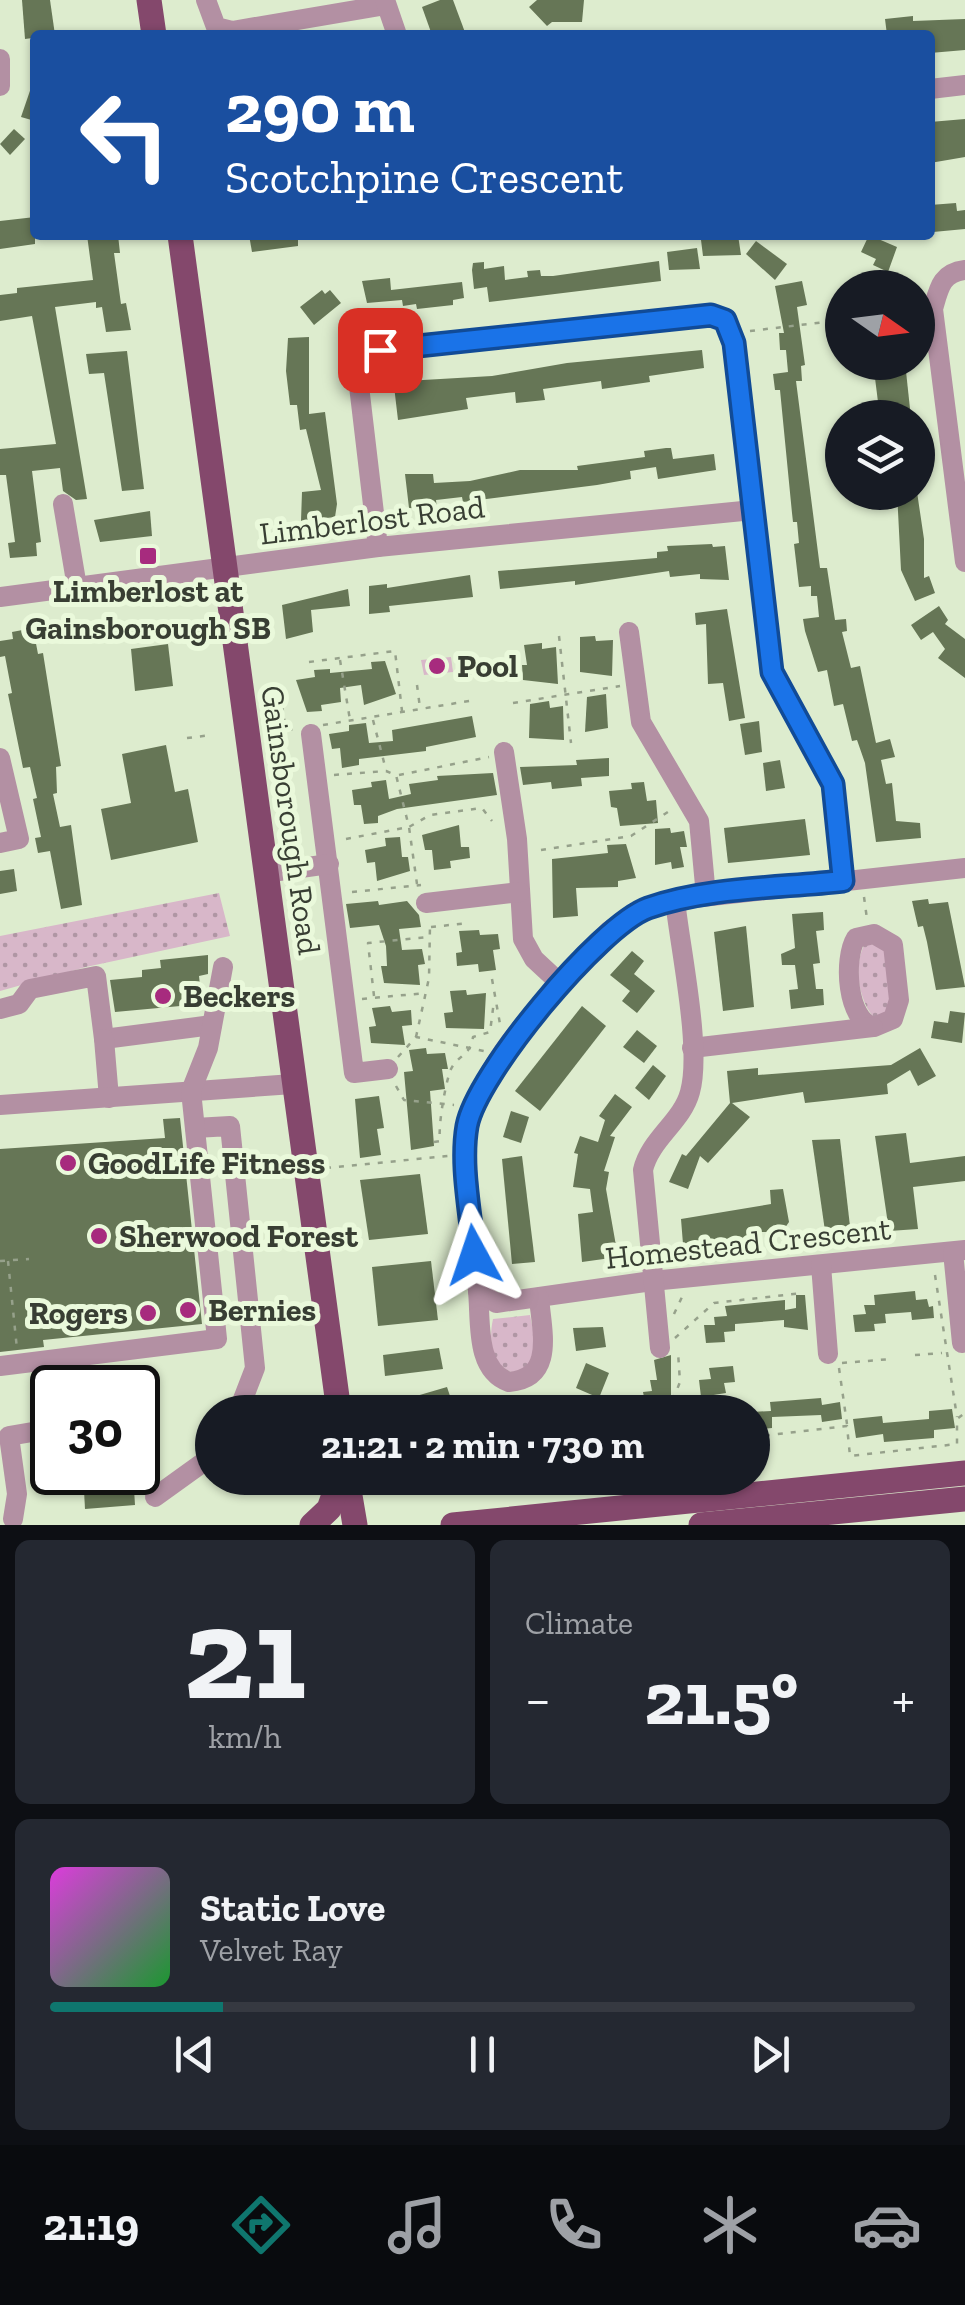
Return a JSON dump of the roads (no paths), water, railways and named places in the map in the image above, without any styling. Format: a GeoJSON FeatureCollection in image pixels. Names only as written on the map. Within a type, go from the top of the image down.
{"type":"FeatureCollection","features":[{"type":"Feature","properties":{"kind":"main road"},"geometry":{"type":"LineString","coordinates":[[149,0],[153,30]]}},
{"type":"Feature","properties":{"kind":"main road","name":"Gainsborough Road"},"geometry":{"type":"LineString","coordinates":[[181,240],[337,1395]]}},
{"type":"Feature","properties":{"kind":"main road"},"geometry":{"type":"LineString","coordinates":[[453,1525],[965,1473]]}},
{"type":"Feature","properties":{"kind":"main road"},"geometry":{"type":"LineString","coordinates":[[312,1525],[329,1509],[336,1495]]}},
{"type":"Feature","properties":{"kind":"main road"},"geometry":{"type":"LineString","coordinates":[[348,1495],[354,1525]]}},
{"type":"Feature","properties":{"kind":"main road"},"geometry":{"type":"LineString","coordinates":[[701,1525],[965,1500]]}},
{"type":"Feature","properties":{"kind":"street"},"geometry":{"type":"LineString","coordinates":[[206,0],[216,27],[228,30]]}},
{"type":"Feature","properties":{"kind":"street"},"geometry":{"type":"LineString","coordinates":[[238,30],[386,3],[395,30]]}},
{"type":"Feature","properties":{"kind":"street"},"geometry":{"type":"LineString","coordinates":[[0,58],[0,86]]}},
{"type":"Feature","properties":{"kind":"street"},"geometry":{"type":"LineString","coordinates":[[935,88],[965,85]]}},
{"type":"Feature","properties":{"kind":"street"},"geometry":{"type":"LineString","coordinates":[[965,270],[951,272],[940,283],[933,309],[965,562]]}},
{"type":"Feature","properties":{"kind":"street"},"geometry":{"type":"LineString","coordinates":[[378,547],[359,386],[361,364],[380,350],[711,315],[725,320],[730,334],[772,672],[833,784],[843,881]]}},
{"type":"Feature","properties":{"kind":"street"},"geometry":{"type":"LineString","coordinates":[[63,504],[76,587]]}},
{"type":"Feature","properties":{"kind":"street","name":"Limberlost Road"},"geometry":{"type":"LineString","coordinates":[[0,598],[378,547],[753,510]]}},
{"type":"Feature","properties":{"kind":"street"},"geometry":{"type":"LineString","coordinates":[[629,632],[641,722],[699,821],[706,896]]}},
{"type":"Feature","properties":{"kind":"street"},"geometry":{"type":"LineString","coordinates":[[310,729],[354,1072],[392,1069]]}},
{"type":"Feature","properties":{"kind":"street"},"geometry":{"type":"LineString","coordinates":[[500,754],[517,840],[523,940],[534,959],[562,985]]}},
{"type":"Feature","properties":{"kind":"street"},"geometry":{"type":"LineString","coordinates":[[0,758],[19,839],[0,843]]}},
{"type":"Feature","properties":{"kind":"street"},"geometry":{"type":"LineString","coordinates":[[265,874],[328,864]]}},
{"type":"Feature","properties":{"kind":"street"},"geometry":{"type":"LineString","coordinates":[[539,1298],[544,1350],[539,1368],[532,1376],[509,1382],[490,1371],[484,1358],[465,1148],[470,1114],[482,1084],[609,932],[644,910],[675,900],[965,868]]}},
{"type":"Feature","properties":{"kind":"street"},"geometry":{"type":"LineString","coordinates":[[422,894],[520,892]]}},
{"type":"Feature","properties":{"kind":"street"},"geometry":{"type":"LineString","coordinates":[[659,1345],[642,1170],[650,1147],[688,1098],[692,1048],[675,900]]}},
{"type":"Feature","properties":{"kind":"street"},"geometry":{"type":"LineString","coordinates":[[217,1339],[192,1092],[212,1025],[223,968]]}},
{"type":"Feature","properties":{"kind":"street"},"geometry":{"type":"LineString","coordinates":[[0,1009],[19,1004],[30,989],[96,976],[110,1098]]}},
{"type":"Feature","properties":{"kind":"street"},"geometry":{"type":"LineString","coordinates":[[104,1039],[212,1025]]}},
{"type":"Feature","properties":{"kind":"street"},"geometry":{"type":"LineString","coordinates":[[692,1048],[874,1027]]}},
{"type":"Feature","properties":{"kind":"street"},"geometry":{"type":"LineString","coordinates":[[0,1106],[293,1084]]}},
{"type":"Feature","properties":{"kind":"street"},"geometry":{"type":"LineString","coordinates":[[195,1128],[230,1126],[255,1368],[245,1395]]}},
{"type":"Feature","properties":{"kind":"street"},"geometry":{"type":"LineString","coordinates":[[953,1348],[959,1251]]}},
{"type":"Feature","properties":{"kind":"street","name":"Homestead Crescent"},"geometry":{"type":"LineString","coordinates":[[478,1291],[496,1303],[652,1281],[959,1251]]}},
{"type":"Feature","properties":{"kind":"street"},"geometry":{"type":"LineString","coordinates":[[820,1265],[828,1354]]}},
{"type":"Feature","properties":{"kind":"street"},"geometry":{"type":"LineString","coordinates":[[9,1366],[217,1339],[253,1346]]}},
{"type":"Feature","properties":{"kind":"street"},"geometry":{"type":"LineString","coordinates":[[15,1521],[17,1494],[3,1432],[30,1431]]}},
{"type":"Feature","properties":{"kind":"street"},"geometry":{"type":"LineString","coordinates":[[155,1497],[195,1468]]}},
{"type":"Feature","properties":{"kind":"place","name":"Limberlost at Gainsborough SB"},"geometry":{"type":"Point","coordinates":[148,556]}},
{"type":"Feature","properties":{"kind":"place","name":"Pool"},"geometry":{"type":"Point","coordinates":[437,666]}},
{"type":"Feature","properties":{"kind":"place","name":"Beckers"},"geometry":{"type":"Point","coordinates":[163,996]}},
{"type":"Feature","properties":{"kind":"place","name":"GoodLife Fitness"},"geometry":{"type":"Point","coordinates":[68,1163]}},
{"type":"Feature","properties":{"kind":"place","name":"Sherwood Forest"},"geometry":{"type":"Point","coordinates":[99,1236]}},
{"type":"Feature","properties":{"kind":"place","name":"Bernies"},"geometry":{"type":"Point","coordinates":[188,1310]}},
{"type":"Feature","properties":{"kind":"place","name":"Rogers"},"geometry":{"type":"Point","coordinates":[148,1313]}}]}
